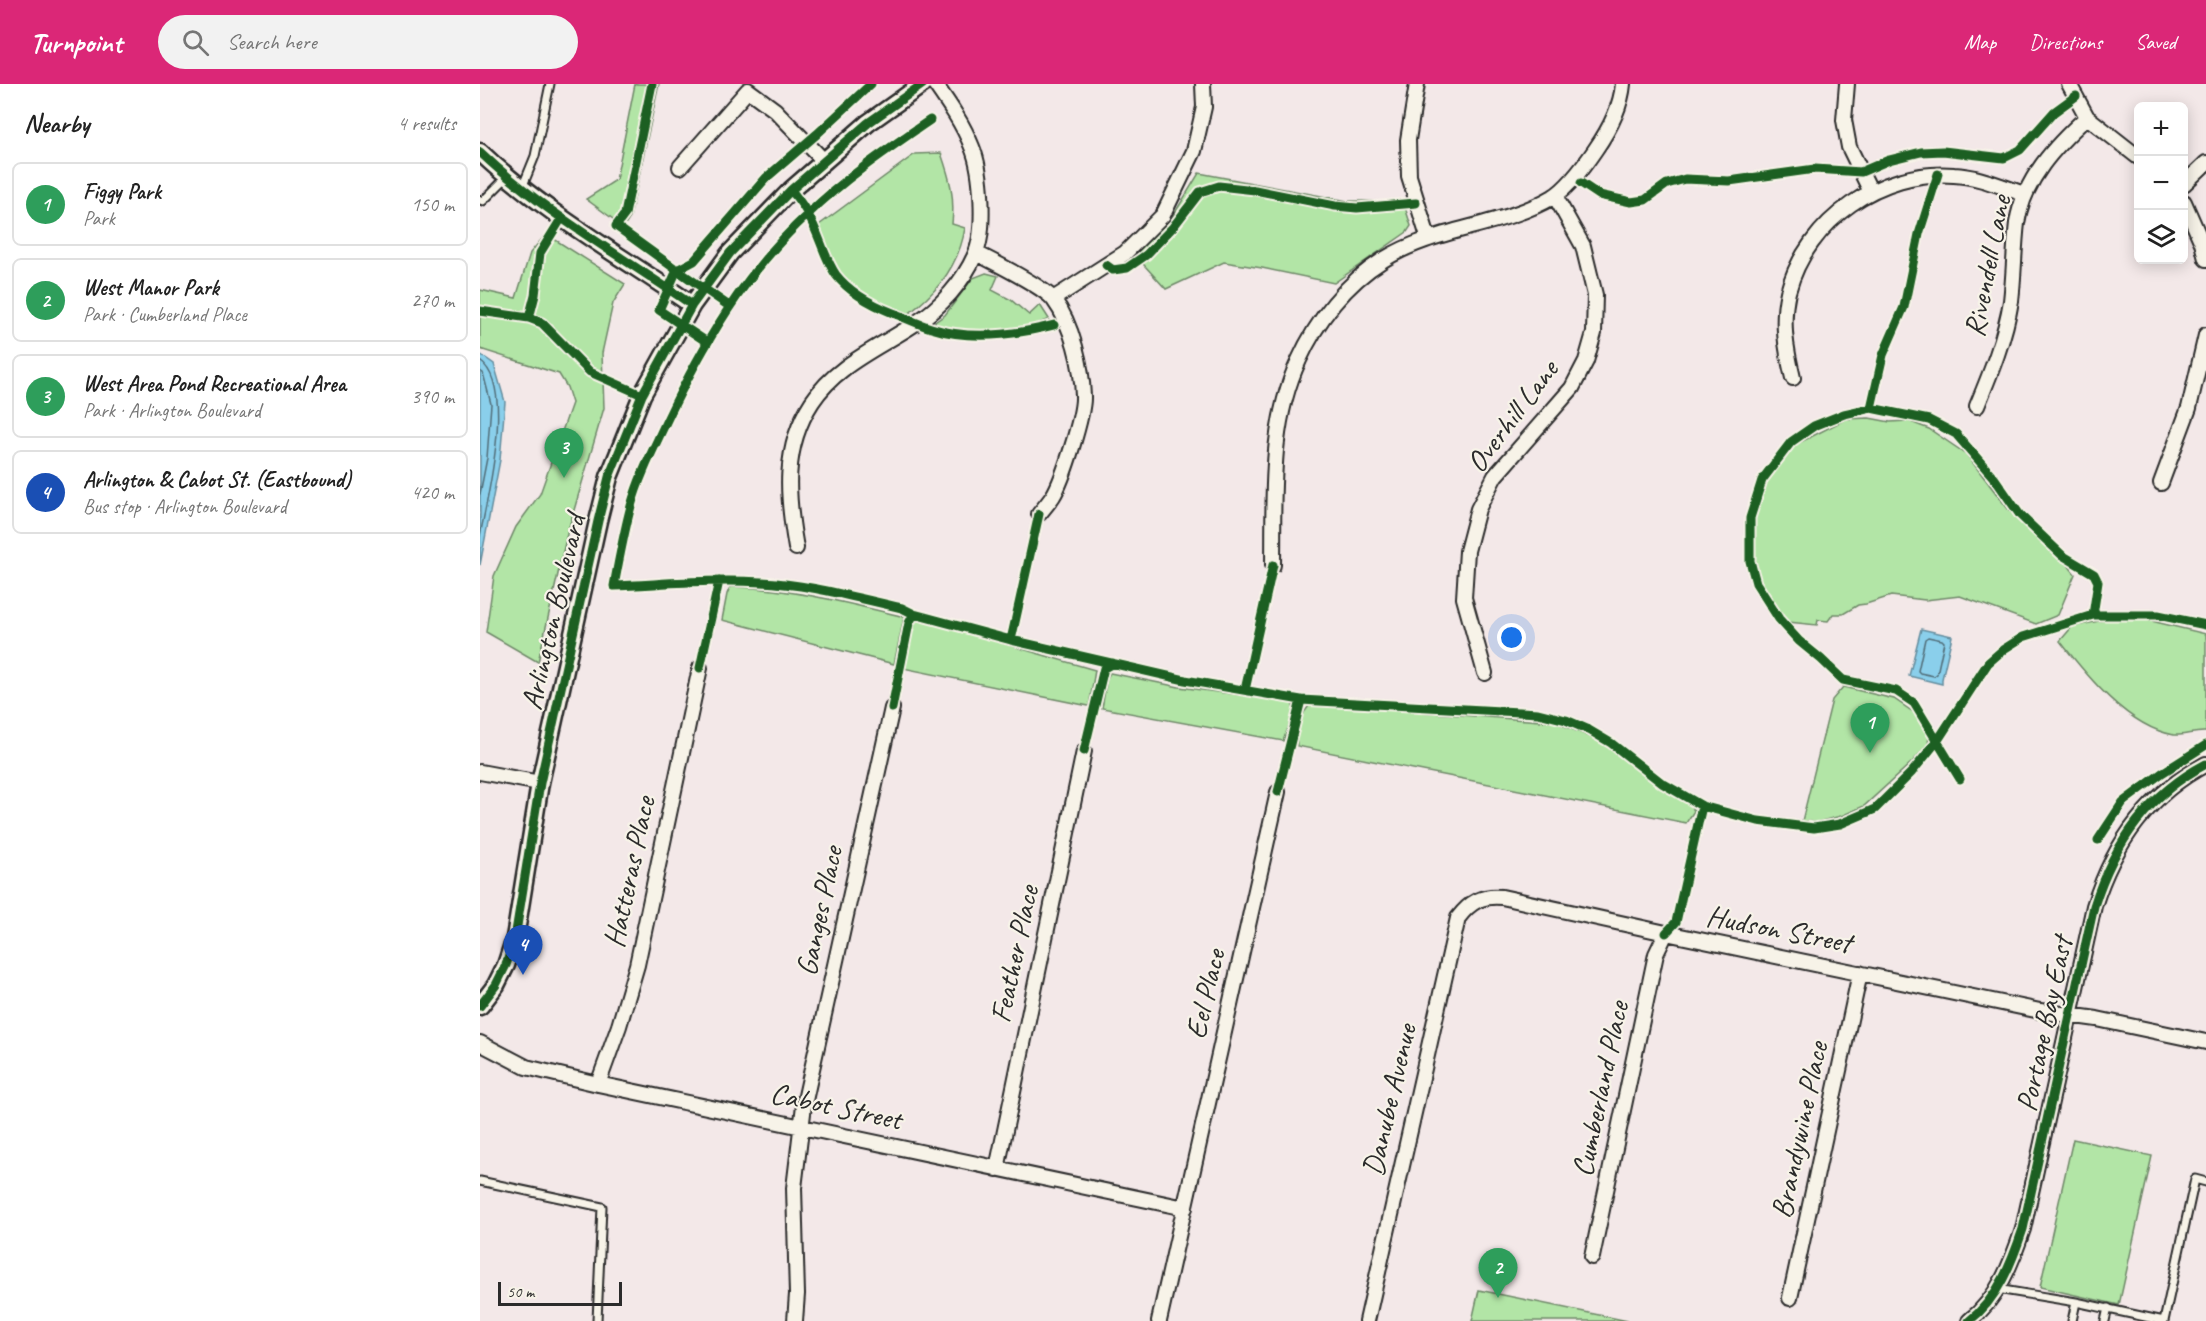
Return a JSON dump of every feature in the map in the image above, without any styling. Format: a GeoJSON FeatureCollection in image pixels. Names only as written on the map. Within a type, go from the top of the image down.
{"type":"FeatureCollection","features":[{"type":"Feature","properties":{"kind":"street","name":"Arlington Boulevard"},"geometry":{"type":"LineString","coordinates":[[480,1006],[496,985],[515,938],[540,783],[609,477],[642,395],[692,305],[730,253],[756,224],[868,123],[922,84]]}},
{"type":"Feature","properties":{"kind":"street"},"geometry":{"type":"LineString","coordinates":[[796,548],[788,504],[788,474],[796,435],[811,404],[824,386],[848,364],[917,323],[939,306],[958,284],[976,253],[981,221],[982,191],[973,148],[955,114],[935,84]]}},
{"type":"Feature","properties":{"kind":"street"},"geometry":{"type":"LineString","coordinates":[[1053,298],[1125,253],[1163,215],[1194,151],[1204,108],[1203,84]]}},
{"type":"Feature","properties":{"kind":"street"},"geometry":{"type":"LineString","coordinates":[[1417,84],[1408,140],[1409,176],[1428,237]]}},
{"type":"Feature","properties":{"kind":"street"},"geometry":{"type":"LineString","coordinates":[[1274,565],[1274,472],[1281,409],[1299,360],[1324,316],[1351,284],[1383,260],[1428,237],[1503,217],[1555,196],[1574,177],[1610,128],[1623,84]]}},
{"type":"Feature","properties":{"kind":"street"},"geometry":{"type":"LineString","coordinates":[[1847,84],[1844,120],[1849,147],[1871,192]]}},
{"type":"Feature","properties":{"kind":"street"},"geometry":{"type":"LineString","coordinates":[[2069,84],[2087,117],[2138,156]]}},
{"type":"Feature","properties":{"kind":"street"},"geometry":{"type":"LineString","coordinates":[[680,167],[748,90],[775,110],[824,161]]}},
{"type":"Feature","properties":{"kind":"street","name":"Rivendell Lane"},"geometry":{"type":"LineString","coordinates":[[1977,406],[1999,352],[2007,322],[2018,221],[2025,194],[2047,158],[2087,117]]}},
{"type":"Feature","properties":{"kind":"street"},"geometry":{"type":"LineString","coordinates":[[480,152],[522,189],[603,248],[692,305]]}},
{"type":"Feature","properties":{"kind":"street"},"geometry":{"type":"LineString","coordinates":[[2188,180],[2206,163]]}},
{"type":"Feature","properties":{"kind":"street"},"geometry":{"type":"LineString","coordinates":[[1793,378],[1784,338],[1788,293],[1800,260],[1812,240],[1830,222],[1871,192],[1913,177],[1938,174],[1970,177],[2025,194]]}},
{"type":"Feature","properties":{"kind":"street","name":"Overhill Lane"},"geometry":{"type":"LineString","coordinates":[[1485,674],[1464,598],[1467,551],[1478,509],[1495,477],[1572,388],[1586,361],[1594,333],[1595,296],[1583,246],[1555,196]]}},
{"type":"Feature","properties":{"kind":"street"},"geometry":{"type":"LineString","coordinates":[[2188,210],[2202,243],[2206,259]]}},
{"type":"Feature","properties":{"kind":"street"},"geometry":{"type":"LineString","coordinates":[[976,253],[1053,298],[1064,318],[1077,352],[1083,397],[1076,433],[1054,494],[1039,514]]}},
{"type":"Feature","properties":{"kind":"street"},"geometry":{"type":"LineString","coordinates":[[2162,483],[2189,408],[2206,335]]}},
{"type":"Feature","properties":{"kind":"street","name":"Hatteras Place"},"geometry":{"type":"LineString","coordinates":[[598,1084],[619,1026],[637,965],[699,668]]}},
{"type":"Feature","properties":{"kind":"street","name":"Ganges Place"},"geometry":{"type":"LineString","coordinates":[[795,1321],[797,1294],[794,1188],[801,1126],[892,708]]}},
{"type":"Feature","properties":{"kind":"street","name":"Feather Place"},"geometry":{"type":"LineString","coordinates":[[997,1169],[1084,751]]}},
{"type":"Feature","properties":{"kind":"street","name":"Portage Bay East"},"geometry":{"type":"LineString","coordinates":[[1969,1321],[1977,1315],[1997,1289],[2009,1268],[2023,1229],[2094,906],[2108,867],[2126,836],[2152,804],[2184,777],[2206,764]]}},
{"type":"Feature","properties":{"kind":"street"},"geometry":{"type":"LineString","coordinates":[[480,772],[540,783]]}},
{"type":"Feature","properties":{"kind":"street","name":"Eel Place"},"geometry":{"type":"LineString","coordinates":[[1159,1321],[1278,792]]}},
{"type":"Feature","properties":{"kind":"street","name":"Hudson Street"},"geometry":{"type":"LineString","coordinates":[[1478,899],[1492,896],[1503,897],[2040,1011],[2097,1018],[2206,1042]]}},
{"type":"Feature","properties":{"kind":"street","name":"Danube Avenue"},"geometry":{"type":"LineString","coordinates":[[1367,1321],[1458,918],[1464,909],[1478,899]]}},
{"type":"Feature","properties":{"kind":"street","name":"Cumberland Place"},"geometry":{"type":"LineString","coordinates":[[1592,1257],[1656,954],[1666,933]]}},
{"type":"Feature","properties":{"kind":"street","name":"Brandywine Place"},"geometry":{"type":"LineString","coordinates":[[1790,1298],[1860,973]]}},
{"type":"Feature","properties":{"kind":"street","name":"Cabot Street"},"geometry":{"type":"LineString","coordinates":[[480,1043],[526,1067],[598,1084],[1185,1208]]}},
{"type":"Feature","properties":{"kind":"lane"},"geometry":{"type":"LineString","coordinates":[[522,189],[535,156],[550,84]]}},
{"type":"Feature","properties":{"kind":"lane"},"geometry":{"type":"LineString","coordinates":[[480,200],[483,201],[507,177]]}},
{"type":"Feature","properties":{"kind":"lane"},"geometry":{"type":"LineString","coordinates":[[1997,1289],[2108,1308],[2164,1321],[2194,1179],[2206,1182]]}},
{"type":"Feature","properties":{"kind":"lane"},"geometry":{"type":"LineString","coordinates":[[480,1180],[602,1207],[597,1321]]}},
{"type":"Feature","properties":{"kind":"lane"},"geometry":{"type":"LineString","coordinates":[[2072,1321],[2076,1302]]}},
{"type":"Feature","properties":{"kind":"lane"},"geometry":{"type":"LineString","coordinates":[[2105,1321],[2108,1308]]}},
{"type":"Feature","properties":{"kind":"green space"},"geometry":{"type":"Polygon","coordinates":[[[635,84],[659,84],[630,218],[624,227],[586,199],[616,180],[635,84]]]}},
{"type":"Feature","properties":{"kind":"green space"},"geometry":{"type":"Polygon","coordinates":[[[941,153],[951,188],[952,224],[965,228],[958,254],[946,277],[919,306],[908,314],[871,298],[847,280],[833,261],[819,225],[915,154],[941,153]]]}},
{"type":"Feature","properties":{"kind":"green space"},"geometry":{"type":"Polygon","coordinates":[[[1199,173],[1348,201],[1403,201],[1411,226],[1407,232],[1334,283],[1224,262],[1166,289],[1134,254],[1173,216],[1199,173]]]}},
{"type":"Feature","properties":{"kind":"green space"},"geometry":{"type":"Polygon","coordinates":[[[546,234],[625,284],[613,303],[602,353],[604,408],[567,534],[538,662],[486,632],[494,576],[516,527],[540,494],[572,403],[567,387],[559,374],[480,349],[480,290],[516,298],[530,253],[546,234]]]}},
{"type":"Feature","properties":{"kind":"green space"},"geometry":{"type":"Polygon","coordinates":[[[986,273],[998,276],[992,290],[1011,300],[1029,315],[1040,305],[1049,319],[1020,328],[991,331],[932,324],[945,315],[973,278],[986,273]]]}},
{"type":"Feature","properties":{"kind":"green space"},"geometry":{"type":"Polygon","coordinates":[[[1869,418],[1890,422],[1908,421],[1929,429],[1966,454],[2008,509],[2030,532],[2064,560],[2075,574],[2058,615],[2036,624],[1960,596],[1925,600],[1891,596],[1858,605],[1843,614],[1833,614],[1828,621],[1818,620],[1817,625],[1788,622],[1779,613],[1761,582],[1754,555],[1754,518],[1761,491],[1791,447],[1846,419],[1869,418]]]}},
{"type":"Feature","properties":{"kind":"green space"},"geometry":{"type":"Polygon","coordinates":[[[730,587],[796,593],[904,617],[894,664],[722,620],[730,587]]]}},
{"type":"Feature","properties":{"kind":"green space"},"geometry":{"type":"Polygon","coordinates":[[[918,619],[1095,670],[1089,706],[903,668],[912,627],[918,619]]]}},
{"type":"Feature","properties":{"kind":"green space"},"geometry":{"type":"Polygon","coordinates":[[[2117,619],[2147,620],[2206,634],[2206,732],[2174,735],[2141,722],[2125,711],[2096,684],[2060,641],[2072,627],[2117,619]]]}},
{"type":"Feature","properties":{"kind":"green space"},"geometry":{"type":"Polygon","coordinates":[[[1110,673],[1179,687],[1292,702],[1294,712],[1283,741],[1102,708],[1110,673]]]}},
{"type":"Feature","properties":{"kind":"green space"},"geometry":{"type":"Polygon","coordinates":[[[1843,687],[1894,699],[1913,712],[1929,735],[1928,744],[1864,806],[1841,816],[1817,822],[1802,821],[1832,700],[1843,687]]]}},
{"type":"Feature","properties":{"kind":"green space"},"geometry":{"type":"Polygon","coordinates":[[[1311,704],[1555,722],[1602,742],[1651,781],[1691,805],[1694,811],[1686,823],[1297,746],[1299,724],[1311,704]]]}},
{"type":"Feature","properties":{"kind":"green space"},"geometry":{"type":"Polygon","coordinates":[[[2073,1139],[2152,1156],[2119,1305],[2040,1287],[2073,1139]]]}},
{"type":"Feature","properties":{"kind":"green space"},"geometry":{"type":"Polygon","coordinates":[[[1479,1290],[1628,1321],[1472,1321],[1479,1290]]]}},
{"type":"Feature","properties":{"kind":"water"},"geometry":{"type":"Polygon","coordinates":[[[480,354],[494,364],[505,402],[500,460],[480,565],[480,354]]]}},
{"type":"Feature","properties":{"kind":"water"},"geometry":{"type":"Polygon","coordinates":[[[1921,629],[1952,636],[1942,684],[1909,676],[1921,629]]]}},
{"type":"Feature","properties":{"kind":"cycle path"},"geometry":{"type":"LineString","coordinates":[[652,84],[625,214],[616,226],[677,270],[694,261],[766,178],[871,84]]}},
{"type":"Feature","properties":{"kind":"cycle path"},"geometry":{"type":"LineString","coordinates":[[480,1006],[496,985],[515,938],[540,783],[598,521],[609,477],[642,395],[692,305],[730,253],[791,190],[868,123],[923,84]]}},
{"type":"Feature","properties":{"kind":"cycle path"},"geometry":{"type":"LineString","coordinates":[[1581,183],[1599,195],[1631,202],[1645,200],[1667,184],[1685,179],[1729,181],[1815,169],[1861,172],[1889,160],[1921,152],[1943,151],[2004,158],[2020,150],[2054,112],[2076,96]]}},
{"type":"Feature","properties":{"kind":"cycle path"},"geometry":{"type":"LineString","coordinates":[[930,120],[852,176],[808,214],[764,260],[727,311],[680,394],[642,474],[628,516],[614,586],[724,581],[779,583],[902,608],[914,614],[1011,640],[1185,680],[1301,700],[1538,713],[1566,720],[1589,730],[1611,743],[1662,783],[1702,806],[1758,821],[1814,828],[1840,824],[1875,809],[1912,772],[1938,740],[1988,663],[2023,637],[2093,615],[2158,615],[2206,625]]}},
{"type":"Feature","properties":{"kind":"cycle path"},"geometry":{"type":"LineString","coordinates":[[480,152],[556,214],[692,305]]}},
{"type":"Feature","properties":{"kind":"cycle path"},"geometry":{"type":"LineString","coordinates":[[1871,408],[1883,355],[1904,307],[1919,234],[1938,174]]}},
{"type":"Feature","properties":{"kind":"cycle path"},"geometry":{"type":"LineString","coordinates":[[1106,265],[1113,270],[1127,268],[1146,255],[1173,227],[1200,192],[1219,186],[1357,208],[1416,203]]}},
{"type":"Feature","properties":{"kind":"cycle path"},"geometry":{"type":"LineString","coordinates":[[791,190],[811,220],[836,275],[862,298],[926,326],[946,332],[993,335],[1024,332],[1054,325]]}},
{"type":"Feature","properties":{"kind":"cycle path"},"geometry":{"type":"LineString","coordinates":[[529,318],[535,295],[540,253],[561,219]]}},
{"type":"Feature","properties":{"kind":"cycle path"},"geometry":{"type":"LineString","coordinates":[[707,342],[659,310],[677,270],[729,306]]}},
{"type":"Feature","properties":{"kind":"cycle path"},"geometry":{"type":"LineString","coordinates":[[480,311],[529,318],[542,323],[590,372],[642,395]]}},
{"type":"Feature","properties":{"kind":"cycle path"},"geometry":{"type":"LineString","coordinates":[[1960,779],[1914,703],[1896,691],[1843,680],[1799,641],[1779,619],[1756,583],[1750,561],[1750,518],[1762,480],[1791,442],[1814,426],[1844,414],[1871,408],[1929,420],[1956,434],[1995,479],[2020,515],[2062,555],[2094,574],[2098,582],[2093,615]]}},
{"type":"Feature","properties":{"kind":"cycle path"},"geometry":{"type":"LineString","coordinates":[[1011,640],[1039,514]]}},
{"type":"Feature","properties":{"kind":"cycle path"},"geometry":{"type":"LineString","coordinates":[[1245,690],[1273,565]]}},
{"type":"Feature","properties":{"kind":"cycle path"},"geometry":{"type":"LineString","coordinates":[[700,668],[719,581]]}},
{"type":"Feature","properties":{"kind":"cycle path"},"geometry":{"type":"LineString","coordinates":[[892,708],[909,623],[914,614]]}},
{"type":"Feature","properties":{"kind":"cycle path"},"geometry":{"type":"LineString","coordinates":[[1084,751],[1104,668],[1113,663]]}},
{"type":"Feature","properties":{"kind":"cycle path"},"geometry":{"type":"LineString","coordinates":[[1278,792],[1301,700]]}},
{"type":"Feature","properties":{"kind":"cycle path"},"geometry":{"type":"LineString","coordinates":[[2098,840],[2123,802],[2162,773],[2206,745]]}},
{"type":"Feature","properties":{"kind":"cycle path"},"geometry":{"type":"LineString","coordinates":[[1969,1321],[1996,1291],[2009,1267],[2023,1229],[2094,906],[2102,884],[2123,842],[2136,823],[2167,790],[2206,764]]}},
{"type":"Feature","properties":{"kind":"cycle path"},"geometry":{"type":"LineString","coordinates":[[1666,933],[1676,922],[1702,806]]}},
{"type":"Feature","properties":{"kind":"place","name":"West Area Pond Recreational Area"},"geometry":{"type":"Point","coordinates":[564,478]}},
{"type":"Feature","properties":{"kind":"place","name":"Figgy Park"},"geometry":{"type":"Point","coordinates":[1870,753]}},
{"type":"Feature","properties":{"kind":"place","name":"Arlington & Cabot St. (Eastbound)"},"geometry":{"type":"Point","coordinates":[523,975]}},
{"type":"Feature","properties":{"kind":"place","name":"West Manor Park"},"geometry":{"type":"Point","coordinates":[1498,1298]}}]}
